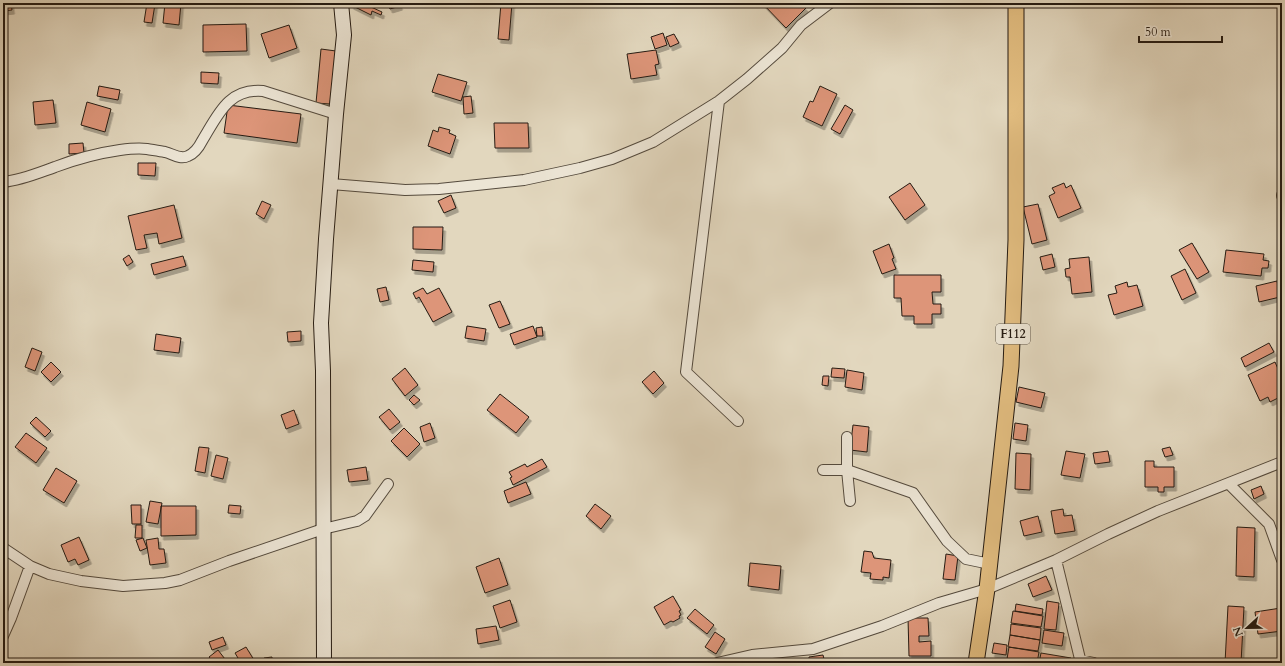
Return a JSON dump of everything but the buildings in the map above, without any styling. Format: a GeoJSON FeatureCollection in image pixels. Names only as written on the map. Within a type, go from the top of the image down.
{"type":"FeatureCollection","features":[{"type":"Feature","properties":{"kind":"main road","name":"F112"},"geometry":{"type":"LineString","coordinates":[[976,663],[988,590],[1011,366],[1016,240],[1016,3]]}},
{"type":"Feature","properties":{"kind":"street"},"geometry":{"type":"LineString","coordinates":[[324,663],[323,371],[321,323],[326,239],[344,35],[341,3]]}},
{"type":"Feature","properties":{"kind":"street"},"geometry":{"type":"LineString","coordinates":[[331,184],[405,190],[439,189],[524,180],[580,168],[612,159],[653,142],[719,101],[782,48],[801,25],[830,3]]}},
{"type":"Feature","properties":{"kind":"street"},"geometry":{"type":"LineString","coordinates":[[3,182],[20,179],[56,166],[121,150],[146,149],[165,152],[179,158],[187,157],[197,150],[223,106],[242,93],[252,90],[263,91],[336,114]]}},
{"type":"Feature","properties":{"kind":"street"},"geometry":{"type":"LineString","coordinates":[[719,101],[686,372],[738,421]]}},
{"type":"Feature","properties":{"kind":"street"},"geometry":{"type":"LineString","coordinates":[[847,437],[847,470],[850,500]]}},
{"type":"Feature","properties":{"kind":"street"},"geometry":{"type":"LineString","coordinates":[[717,663],[769,658],[813,649],[876,628],[940,603],[988,590],[1056,560],[1158,511],[1282,462]]}},
{"type":"Feature","properties":{"kind":"street"},"geometry":{"type":"LineString","coordinates":[[823,470],[847,470],[913,494],[947,542],[966,559],[990,564]]}},
{"type":"Feature","properties":{"kind":"street"},"geometry":{"type":"LineString","coordinates":[[3,548],[30,566],[49,574],[81,581],[123,586],[165,583],[180,580],[229,561],[323,529],[357,521],[365,516],[388,484]]}},
{"type":"Feature","properties":{"kind":"street"},"geometry":{"type":"LineString","coordinates":[[1229,484],[1269,524],[1282,560]]}},
{"type":"Feature","properties":{"kind":"street"},"geometry":{"type":"LineString","coordinates":[[1056,560],[1081,662],[1094,663]]}},
{"type":"Feature","properties":{"kind":"street"},"geometry":{"type":"LineString","coordinates":[[3,636],[30,566]]}}]}
